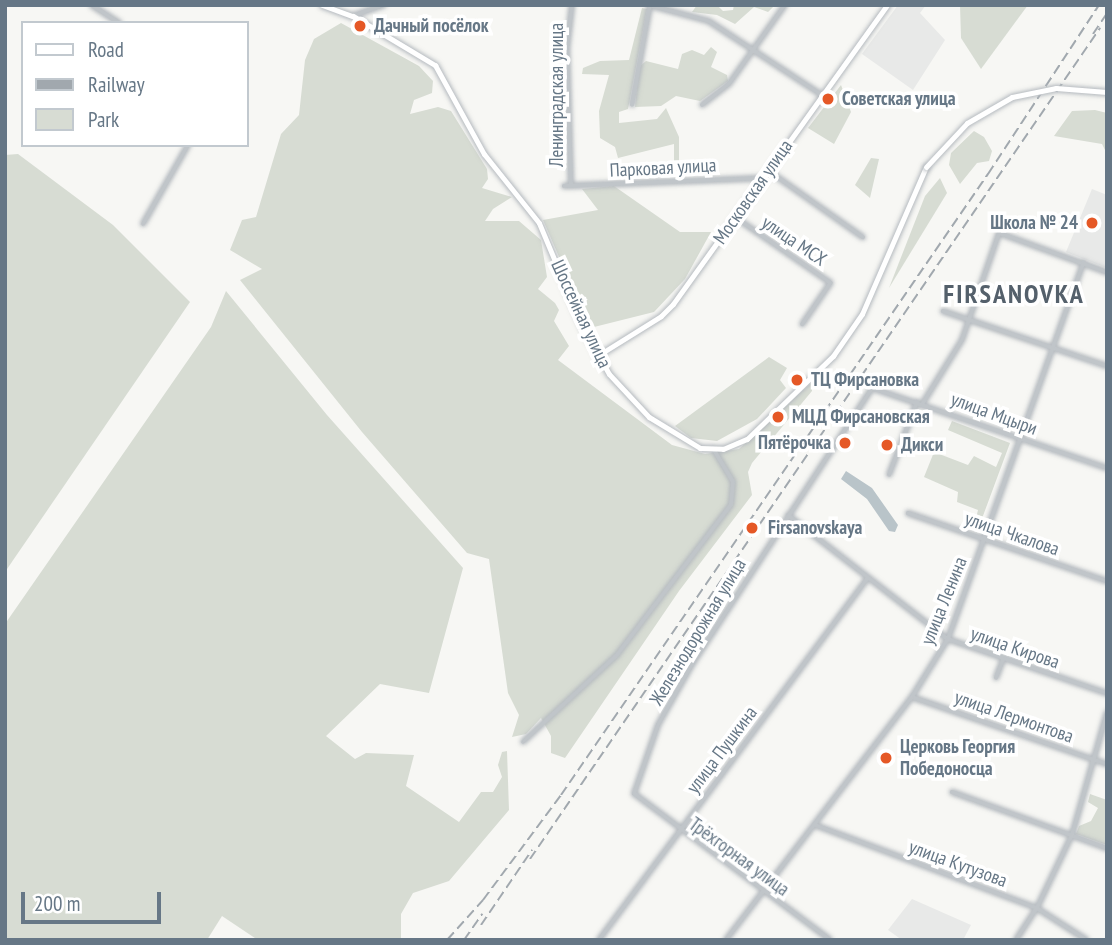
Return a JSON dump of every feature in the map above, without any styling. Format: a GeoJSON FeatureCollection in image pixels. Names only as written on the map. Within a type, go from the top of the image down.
{"type":"FeatureCollection","features":[{"type":"Feature","properties":{"kind":"street"},"geometry":{"type":"LineString","coordinates":[[92,5],[117,21]]}},
{"type":"Feature","properties":{"kind":"street","name":"Шоссейная улица"},"geometry":{"type":"LineString","coordinates":[[322,5],[354,16],[435,65],[484,154],[528,204],[597,356],[617,386],[649,417],[691,446],[713,449]]}},
{"type":"Feature","properties":{"kind":"street"},"geometry":{"type":"LineString","coordinates":[[354,16],[384,5]]}},
{"type":"Feature","properties":{"kind":"street","name":"Ленинградская улица"},"geometry":{"type":"LineString","coordinates":[[571,186],[567,48],[572,5]]}},
{"type":"Feature","properties":{"kind":"street"},"geometry":{"type":"LineString","coordinates":[[632,104],[650,5],[709,21],[823,96]]}},
{"type":"Feature","properties":{"kind":"street"},"geometry":{"type":"LineString","coordinates":[[702,105],[729,84],[785,5]]}},
{"type":"Feature","properties":{"kind":"street","name":"Московская улица"},"geometry":{"type":"LineString","coordinates":[[597,356],[661,317],[887,5]]}},
{"type":"Feature","properties":{"kind":"street"},"geometry":{"type":"LineString","coordinates":[[523,743],[617,655],[731,505],[733,482],[713,449],[747,439],[818,372],[862,314],[926,167],[967,123],[1012,97],[1056,88],[1107,92]]}},
{"type":"Feature","properties":{"kind":"street"},"geometry":{"type":"LineString","coordinates":[[144,224],[187,147]]}},
{"type":"Feature","properties":{"kind":"street"},"geometry":{"type":"LineString","coordinates":[[769,171],[863,237]]}},
{"type":"Feature","properties":{"kind":"street","name":"Парковая улица"},"geometry":{"type":"LineString","coordinates":[[564,186],[763,178]]}},
{"type":"Feature","properties":{"kind":"street","name":"улица МСХ"},"geometry":{"type":"LineString","coordinates":[[736,217],[831,283],[803,324]]}},
{"type":"Feature","properties":{"kind":"street"},"geometry":{"type":"LineString","coordinates":[[923,403],[970,320],[999,233],[1107,272]]}},
{"type":"Feature","properties":{"kind":"street","name":"улица Ленина"},"geometry":{"type":"LineString","coordinates":[[726,940],[912,697],[948,639],[1083,263]]}},
{"type":"Feature","properties":{"kind":"street"},"geometry":{"type":"LineString","coordinates":[[943,311],[1107,366]]}},
{"type":"Feature","properties":{"kind":"street","name":"улица Мцыри"},"geometry":{"type":"LineString","coordinates":[[872,388],[923,403],[1107,468]]}},
{"type":"Feature","properties":{"kind":"street","name":"Железнодорожная улица"},"geometry":{"type":"LineString","coordinates":[[634,794],[658,725],[788,515],[872,388]]}},
{"type":"Feature","properties":{"kind":"street"},"geometry":{"type":"LineString","coordinates":[[889,475],[917,401]]}},
{"type":"Feature","properties":{"kind":"street","name":"улица Чкалова"},"geometry":{"type":"LineString","coordinates":[[908,513],[1107,581]]}},
{"type":"Feature","properties":{"kind":"street","name":"улица Кирова"},"geometry":{"type":"LineString","coordinates":[[788,515],[948,639],[1003,660],[1107,693]]}},
{"type":"Feature","properties":{"kind":"street","name":"улица Пушкина"},"geometry":{"type":"LineString","coordinates":[[599,940],[868,578]]}},
{"type":"Feature","properties":{"kind":"street"},"geometry":{"type":"LineString","coordinates":[[996,678],[1003,660]]}},
{"type":"Feature","properties":{"kind":"street","name":"улица Лермонтова"},"geometry":{"type":"LineString","coordinates":[[912,697],[1107,764]]}},
{"type":"Feature","properties":{"kind":"street"},"geometry":{"type":"LineString","coordinates":[[1016,940],[1037,908],[1072,835],[1107,713]]}},
{"type":"Feature","properties":{"kind":"street"},"geometry":{"type":"LineString","coordinates":[[952,792],[1107,848]]}},
{"type":"Feature","properties":{"kind":"street","name":"Трёхгорная улица"},"geometry":{"type":"LineString","coordinates":[[634,794],[761,892],[830,940]]}},
{"type":"Feature","properties":{"kind":"street","name":"улица Кутузова"},"geometry":{"type":"LineString","coordinates":[[815,825],[1037,908],[1087,940]]}},
{"type":"Feature","properties":{"kind":"shaded area"},"geometry":{"type":"Polygon","coordinates":[[[898,5],[926,5],[920,13],[945,40],[913,90],[862,54],[898,5]]]}},
{"type":"Feature","properties":{"kind":"shaded area","name":"Школа № 24"},"geometry":{"type":"Polygon","coordinates":[[[1092,189],[1107,195],[1107,268],[1066,252],[1092,189]]]}},
{"type":"Feature","properties":{"kind":"shaded area"},"geometry":{"type":"Polygon","coordinates":[[[846,471],[872,488],[898,525],[895,532],[889,531],[867,499],[841,479],[846,471]]]}},
{"type":"Feature","properties":{"kind":"shaded area"},"geometry":{"type":"Polygon","coordinates":[[[912,899],[971,925],[963,940],[902,940],[888,930],[912,899]]]}},
{"type":"Feature","properties":{"kind":"green space"},"geometry":{"type":"Polygon","coordinates":[[[697,5],[717,5],[723,11],[733,10],[734,5],[775,5],[768,12],[754,7],[735,24],[717,15],[692,12],[697,5]]]}},
{"type":"Feature","properties":{"kind":"green space"},"geometry":{"type":"Polygon","coordinates":[[[960,5],[1028,5],[981,69],[961,38],[960,5]]]}},
{"type":"Feature","properties":{"kind":"green space"},"geometry":{"type":"Polygon","coordinates":[[[642,8],[647,9],[628,109],[619,112],[619,123],[657,119],[666,108],[679,137],[679,171],[674,171],[674,144],[618,158],[615,147],[600,138],[599,111],[609,75],[582,74],[583,68],[600,61],[629,60],[642,8]]]}},
{"type":"Feature","properties":{"kind":"green space"},"geometry":{"type":"Polygon","coordinates":[[[341,23],[419,66],[433,81],[432,93],[414,100],[410,114],[438,107],[451,111],[487,169],[488,179],[482,188],[512,197],[493,209],[485,221],[519,221],[541,240],[547,277],[538,289],[555,303],[559,310],[554,321],[569,346],[558,360],[672,445],[705,454],[739,449],[812,382],[812,391],[752,463],[748,472],[752,495],[679,591],[565,758],[551,753],[551,736],[541,718],[526,734],[512,737],[519,715],[508,693],[489,559],[467,553],[362,432],[240,280],[262,269],[230,250],[242,220],[256,217],[281,134],[299,115],[305,60],[314,39],[341,23]]]}},
{"type":"Feature","properties":{"kind":"green space"},"geometry":{"type":"Polygon","coordinates":[[[711,47],[717,52],[711,67],[727,75],[728,81],[700,101],[676,96],[661,106],[635,107],[639,67],[646,61],[678,69],[682,54],[692,50],[704,55],[711,47]]]}},
{"type":"Feature","properties":{"kind":"green space"},"geometry":{"type":"Polygon","coordinates":[[[841,85],[851,112],[834,144],[808,128],[841,85]]]}},
{"type":"Feature","properties":{"kind":"green space"},"geometry":{"type":"Polygon","coordinates":[[[1095,110],[1107,113],[1107,154],[1102,144],[1054,136],[1072,111],[1095,110]]]}},
{"type":"Feature","properties":{"kind":"green space"},"geometry":{"type":"Polygon","coordinates":[[[974,131],[984,137],[992,151],[989,161],[977,163],[960,184],[949,165],[951,153],[974,131]]]}},
{"type":"Feature","properties":{"kind":"green space"},"geometry":{"type":"Polygon","coordinates":[[[18,154],[113,225],[190,302],[5,572],[5,155],[18,154]]]}},
{"type":"Feature","properties":{"kind":"green space"},"geometry":{"type":"Polygon","coordinates":[[[871,158],[879,159],[870,198],[855,185],[871,158]]]}},
{"type":"Feature","properties":{"kind":"green space"},"geometry":{"type":"Polygon","coordinates":[[[940,178],[947,193],[889,288],[925,196],[940,178]]]}},
{"type":"Feature","properties":{"kind":"green space"},"geometry":{"type":"Polygon","coordinates":[[[614,186],[680,232],[711,232],[685,279],[654,312],[590,328],[543,220],[598,210],[582,189],[614,186]]]}},
{"type":"Feature","properties":{"kind":"green space"},"geometry":{"type":"Polygon","coordinates":[[[226,291],[327,415],[463,568],[429,693],[380,684],[326,736],[355,759],[366,753],[414,755],[406,786],[459,822],[481,792],[493,792],[502,777],[498,765],[502,752],[507,751],[509,810],[449,881],[413,893],[401,914],[401,940],[258,940],[222,916],[207,940],[5,940],[5,624],[211,327],[226,291]]]}},
{"type":"Feature","properties":{"kind":"green space"},"geometry":{"type":"Polygon","coordinates":[[[769,357],[787,368],[780,380],[786,388],[757,419],[717,441],[691,438],[675,426],[769,357]]]}},
{"type":"Feature","properties":{"kind":"green space"},"geometry":{"type":"Polygon","coordinates":[[[952,421],[1010,443],[977,532],[973,530],[978,510],[957,502],[958,492],[924,477],[934,452],[968,465],[974,456],[996,467],[1002,453],[948,430],[952,421]]]}},
{"type":"Feature","properties":{"kind":"green space"},"geometry":{"type":"Polygon","coordinates":[[[1090,794],[1107,800],[1107,845],[1076,834],[1079,826],[1091,821],[1098,808],[1088,802],[1090,794]]]}},
{"type":"Feature","properties":{"kind":"railway"},"geometry":{"type":"LineString","coordinates":[[447,940],[483,900],[561,795],[988,174],[1099,5]]}},
{"type":"Feature","properties":{"kind":"railway"},"geometry":{"type":"LineString","coordinates":[[1093,34],[1107,13]]}},
{"type":"Feature","properties":{"kind":"railway"},"geometry":{"type":"LineString","coordinates":[[530,859],[1100,28]]}},
{"type":"Feature","properties":{"kind":"railway"},"geometry":{"type":"LineString","coordinates":[[481,925],[532,850]]}},
{"type":"Feature","properties":{"kind":"railway"},"geometry":{"type":"LineString","coordinates":[[464,940],[482,914]]}},
{"type":"Feature","properties":{"kind":"place","name":"Дачный посёлок"},"geometry":{"type":"Point","coordinates":[360,26]}},
{"type":"Feature","properties":{"kind":"place","name":"Советская улица"},"geometry":{"type":"Point","coordinates":[828,99]}},
{"type":"Feature","properties":{"kind":"place","name":"Школа № 24"},"geometry":{"type":"Point","coordinates":[1092,223]}},
{"type":"Feature","properties":{"kind":"place","name":"ТЦ Фирсановка"},"geometry":{"type":"Point","coordinates":[797,380]}},
{"type":"Feature","properties":{"kind":"place","name":"МЦД Фирсановская"},"geometry":{"type":"Point","coordinates":[778,417]}},
{"type":"Feature","properties":{"kind":"place","name":"Пятёрочка"},"geometry":{"type":"Point","coordinates":[845,443]}},
{"type":"Feature","properties":{"kind":"place","name":"Дикси"},"geometry":{"type":"Point","coordinates":[887,445]}},
{"type":"Feature","properties":{"kind":"place","name":"Firsanovskaya"},"geometry":{"type":"Point","coordinates":[752,528]}},
{"type":"Feature","properties":{"kind":"place","name":"Церковь Георгия Победоносца"},"geometry":{"type":"Point","coordinates":[886,758]}},
{"type":"Feature","properties":{"kind":"district","name":"FIRSANOVKA"},"geometry":{"type":"Point","coordinates":[1014,294]}}]}
